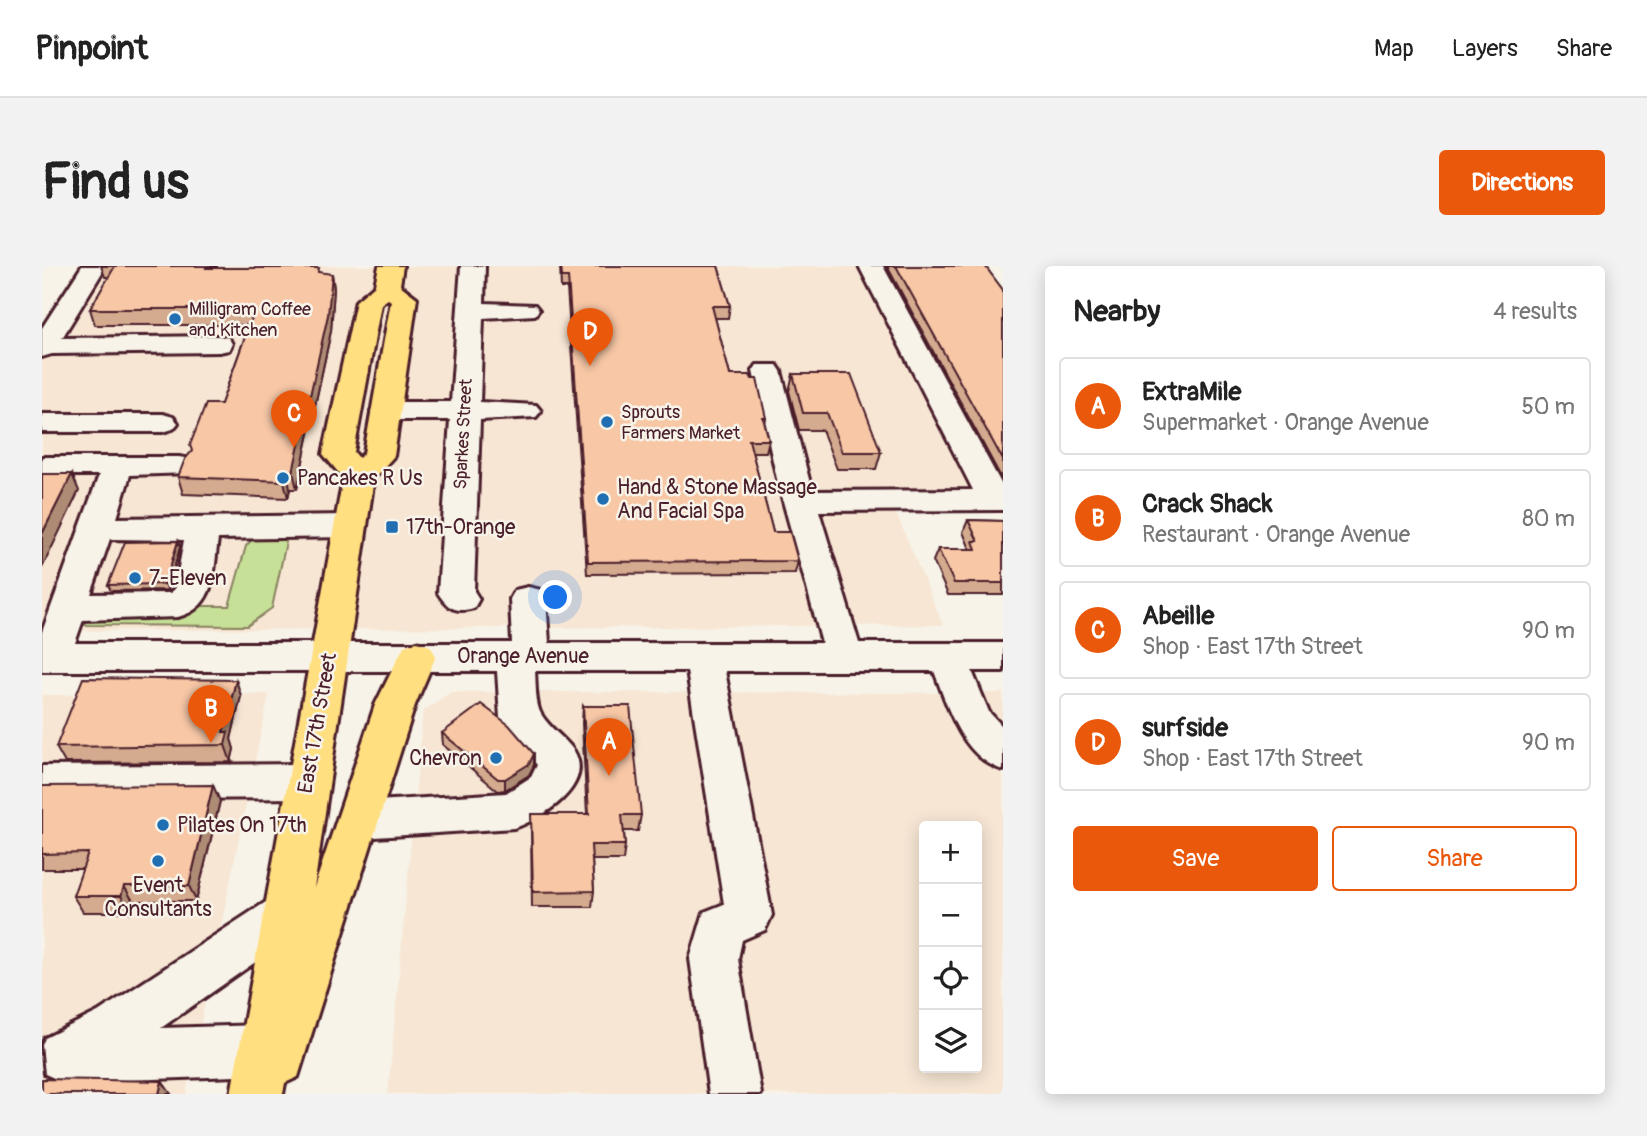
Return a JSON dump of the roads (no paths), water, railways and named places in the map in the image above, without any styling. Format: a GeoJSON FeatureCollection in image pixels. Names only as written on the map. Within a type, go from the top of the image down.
{"type":"FeatureCollection","features":[{"type":"Feature","properties":{"kind":"main road","name":"East 17th Street"},"geometry":{"type":"LineString","coordinates":[[263,1079],[285,915],[359,476],[379,456],[404,298],[389,277],[369,301],[338,454],[359,476]]}},
{"type":"Feature","properties":{"kind":"main road"},"geometry":{"type":"LineString","coordinates":[[358,356],[373,396],[386,411]]}},
{"type":"Feature","properties":{"kind":"main road"},"geometry":{"type":"LineString","coordinates":[[263,1079],[360,820],[395,705],[417,656]]}},
{"type":"Feature","properties":{"kind":"street"},"geometry":{"type":"LineString","coordinates":[[43,347],[94,266]]}},
{"type":"Feature","properties":{"kind":"street","name":"Sparkes Street"},"geometry":{"type":"LineString","coordinates":[[461,599],[456,593],[463,412],[473,266]]}},
{"type":"Feature","properties":{"kind":"street"},"geometry":{"type":"LineString","coordinates":[[871,266],[999,500]]}},
{"type":"Feature","properties":{"kind":"street"},"geometry":{"type":"LineString","coordinates":[[470,311],[526,310]]}},
{"type":"Feature","properties":{"kind":"street"},"geometry":{"type":"LineString","coordinates":[[43,347],[219,344]]}},
{"type":"Feature","properties":{"kind":"street"},"geometry":{"type":"LineString","coordinates":[[767,371],[796,490],[844,655]]}},
{"type":"Feature","properties":{"kind":"street"},"geometry":{"type":"LineString","coordinates":[[386,411],[526,411]]}},
{"type":"Feature","properties":{"kind":"street"},"geometry":{"type":"LineString","coordinates":[[42,423],[163,423]]}},
{"type":"Feature","properties":{"kind":"street"},"geometry":{"type":"LineString","coordinates":[[42,466],[179,466]]}},
{"type":"Feature","properties":{"kind":"street"},"geometry":{"type":"LineString","coordinates":[[47,657],[68,611],[118,466]]}},
{"type":"Feature","properties":{"kind":"street"},"geometry":{"type":"LineString","coordinates":[[796,490],[923,477]]}},
{"type":"Feature","properties":{"kind":"street"},"geometry":{"type":"LineString","coordinates":[[796,490],[999,500]]}},
{"type":"Feature","properties":{"kind":"street"},"geometry":{"type":"LineString","coordinates":[[96,528],[351,526]]}},
{"type":"Feature","properties":{"kind":"street"},"geometry":{"type":"LineString","coordinates":[[68,611],[86,607],[178,605],[192,595],[203,529]]}},
{"type":"Feature","properties":{"kind":"street"},"geometry":{"type":"LineString","coordinates":[[360,820],[514,810],[546,789],[557,774],[558,761],[520,718],[528,599]]}},
{"type":"Feature","properties":{"kind":"street","name":"Orange Avenue"},"geometry":{"type":"LineString","coordinates":[[47,657],[1003,657]]}},
{"type":"Feature","properties":{"kind":"street"},"geometry":{"type":"LineString","coordinates":[[948,657],[972,720],[1003,754]]}},
{"type":"Feature","properties":{"kind":"street"},"geometry":{"type":"LineString","coordinates":[[705,658],[749,915],[721,927],[714,959],[735,1094]]}},
{"type":"Feature","properties":{"kind":"street"},"geometry":{"type":"LineString","coordinates":[[42,783],[307,781]]}},
{"type":"Feature","properties":{"kind":"street"},"geometry":{"type":"LineString","coordinates":[[52,1057],[116,1029],[285,915]]}},
{"type":"Feature","properties":{"kind":"street"},"geometry":{"type":"LineString","coordinates":[[52,1057],[263,1079]]}},
{"type":"Feature","properties":{"kind":"place","name":"Milligram Coffee and Kitchen"},"geometry":{"type":"Point","coordinates":[175,319]}},
{"type":"Feature","properties":{"kind":"place","name":"surfside"},"geometry":{"type":"Point","coordinates":[590,366]}},
{"type":"Feature","properties":{"kind":"place","name":"Sprouts Farmers Market"},"geometry":{"type":"Point","coordinates":[607,422]}},
{"type":"Feature","properties":{"kind":"place","name":"Abeille"},"geometry":{"type":"Point","coordinates":[294,448]}},
{"type":"Feature","properties":{"kind":"place","name":"Pancakes R Us"},"geometry":{"type":"Point","coordinates":[283,478]}},
{"type":"Feature","properties":{"kind":"place","name":"Hand & Stone Massage And Facial Spa"},"geometry":{"type":"Point","coordinates":[603,499]}},
{"type":"Feature","properties":{"kind":"place","name":"17th-Orange"},"geometry":{"type":"Point","coordinates":[392,527]}},
{"type":"Feature","properties":{"kind":"place","name":"7-Eleven"},"geometry":{"type":"Point","coordinates":[135,578]}},
{"type":"Feature","properties":{"kind":"place","name":"Crack Shack"},"geometry":{"type":"Point","coordinates":[211,743]}},
{"type":"Feature","properties":{"kind":"place","name":"Chevron"},"geometry":{"type":"Point","coordinates":[496,758]}},
{"type":"Feature","properties":{"kind":"place","name":"ExtraMile"},"geometry":{"type":"Point","coordinates":[609,776]}},
{"type":"Feature","properties":{"kind":"place","name":"Pilates On 17th"},"geometry":{"type":"Point","coordinates":[163,825]}},
{"type":"Feature","properties":{"kind":"place","name":"Event Consultants"},"geometry":{"type":"Point","coordinates":[158,861]}}]}
